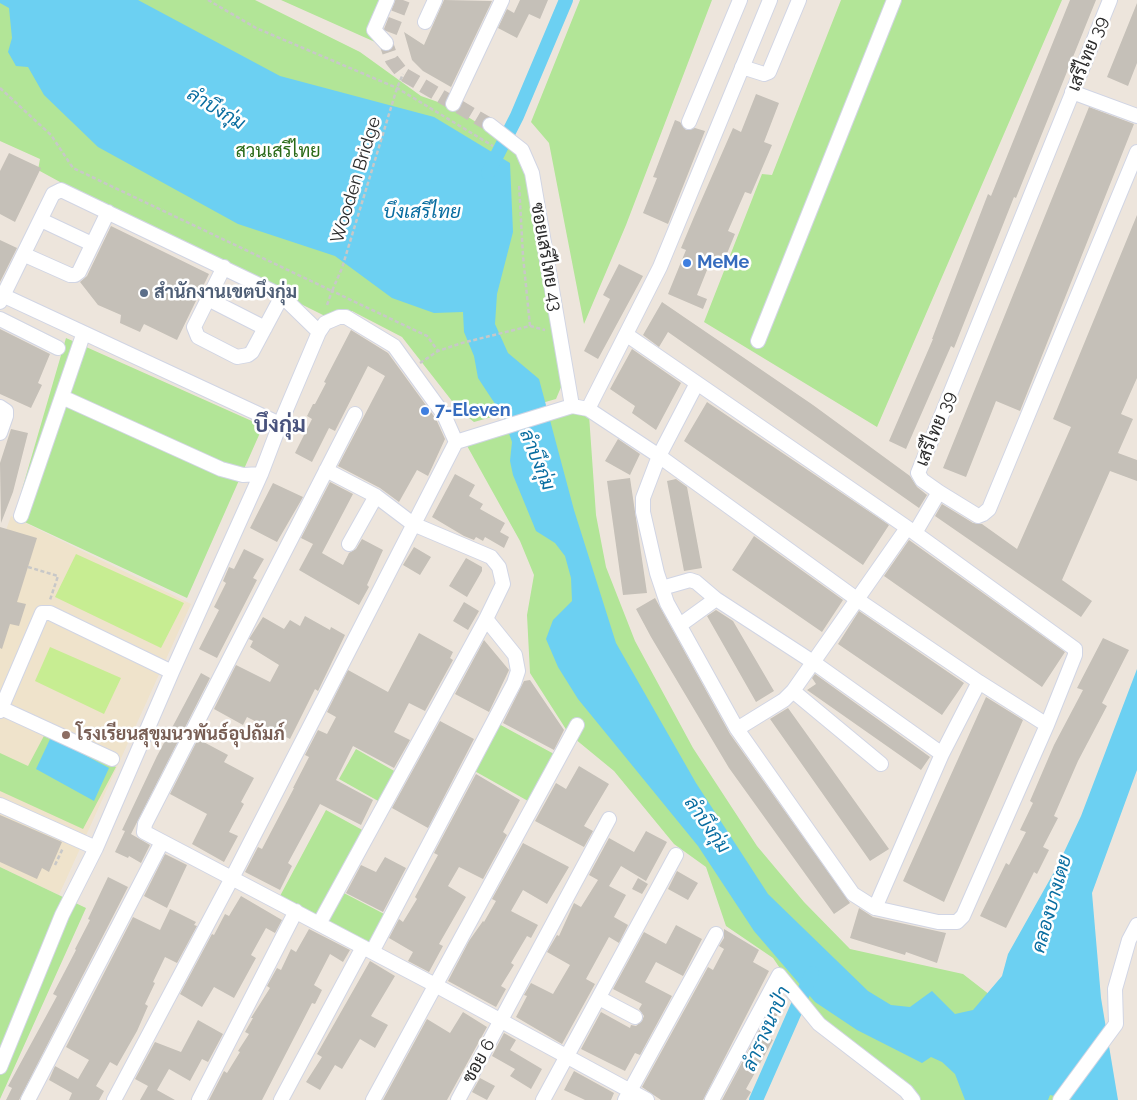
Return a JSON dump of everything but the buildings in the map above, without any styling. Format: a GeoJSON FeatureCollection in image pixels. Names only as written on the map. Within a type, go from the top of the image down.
{"type":"FeatureCollection","features":[{"type":"Feature","properties":{"kind":"street"},"geometry":{"type":"LineString","coordinates":[[386,43],[374,30],[387,0]]}},
{"type":"Feature","properties":{"kind":"street"},"geometry":{"type":"LineString","coordinates":[[425,22],[435,0]]}},
{"type":"Feature","properties":{"kind":"street"},"geometry":{"type":"LineString","coordinates":[[453,104],[502,0]]}},
{"type":"Feature","properties":{"kind":"street"},"geometry":{"type":"LineString","coordinates":[[689,122],[740,0]]}},
{"type":"Feature","properties":{"kind":"street"},"geometry":{"type":"LineString","coordinates":[[588,409],[664,259],[770,0]]}},
{"type":"Feature","properties":{"kind":"street"},"geometry":{"type":"LineString","coordinates":[[742,67],[764,74],[769,72],[799,0]]}},
{"type":"Feature","properties":{"kind":"street"},"geometry":{"type":"LineString","coordinates":[[758,341],[894,0]]}},
{"type":"Feature","properties":{"kind":"street","name":"เสรีไทย 39"},"geometry":{"type":"LineString","coordinates":[[1110,0],[918,473],[922,480],[978,516],[989,509],[1137,152]]}},
{"type":"Feature","properties":{"kind":"street"},"geometry":{"type":"LineString","coordinates":[[1072,92],[1137,116]]}},
{"type":"Feature","properties":{"kind":"street","name":"ซอยเสรีไทย 43"},"geometry":{"type":"LineString","coordinates":[[490,125],[522,150],[532,173],[572,406]]}},
{"type":"Feature","properties":{"kind":"street"},"geometry":{"type":"LineString","coordinates":[[280,424],[1,297],[25,255],[53,194],[61,190],[282,296],[319,332]]}},
{"type":"Feature","properties":{"kind":"street"},"geometry":{"type":"LineString","coordinates":[[25,255],[70,276],[75,275],[79,272],[108,212]]}},
{"type":"Feature","properties":{"kind":"street"},"geometry":{"type":"LineString","coordinates":[[41,220],[92,244]]}},
{"type":"Feature","properties":{"kind":"street"},"geometry":{"type":"LineString","coordinates":[[224,267],[194,327],[198,337],[237,357],[242,357],[252,352],[282,296]]}},
{"type":"Feature","properties":{"kind":"street"},"geometry":{"type":"LineString","coordinates":[[208,299],[265,328]]}},
{"type":"Feature","properties":{"kind":"street"},"geometry":{"type":"LineString","coordinates":[[0,1067],[62,915],[96,848],[172,672],[261,474],[319,332],[325,323],[339,317],[346,317],[394,346],[444,415],[456,442]]}},
{"type":"Feature","properties":{"kind":"street"},"geometry":{"type":"LineString","coordinates":[[0,319],[58,348]]}},
{"type":"Feature","properties":{"kind":"street"},"geometry":{"type":"LineString","coordinates":[[21,516],[84,335]]}},
{"type":"Feature","properties":{"kind":"street"},"geometry":{"type":"LineString","coordinates":[[627,335],[696,385],[911,531],[1072,646],[1076,655],[1047,725],[960,920],[954,923],[938,922],[875,908],[853,894],[737,729],[667,603],[645,521],[642,498],[659,456],[696,385]]}},
{"type":"Feature","properties":{"kind":"street"},"geometry":{"type":"LineString","coordinates":[[62,397],[221,469],[238,474],[261,474]]}},
{"type":"Feature","properties":{"kind":"street"},"geometry":{"type":"LineString","coordinates":[[114,1100],[232,878],[456,442],[558,412],[572,406],[588,409],[659,456],[858,600],[979,682],[1047,725]]}},
{"type":"Feature","properties":{"kind":"street"},"geometry":{"type":"LineString","coordinates":[[0,407],[6,411],[0,433]]}},
{"type":"Feature","properties":{"kind":"street"},"geometry":{"type":"LineString","coordinates":[[355,414],[145,824],[144,832],[436,986],[566,1058],[628,1096],[647,1100]]}},
{"type":"Feature","properties":{"kind":"street"},"geometry":{"type":"LineString","coordinates":[[319,924],[486,619],[503,584],[503,577],[491,557],[413,524],[376,496],[326,470]]}},
{"type":"Feature","properties":{"kind":"street"},"geometry":{"type":"LineString","coordinates":[[737,729],[784,700],[793,691],[939,492]]}},
{"type":"Feature","properties":{"kind":"street"},"geometry":{"type":"LineString","coordinates":[[349,544],[376,496]]}},
{"type":"Feature","properties":{"kind":"street"},"geometry":{"type":"LineString","coordinates":[[662,588],[685,580],[696,582],[716,599],[813,662],[942,754]]}},
{"type":"Feature","properties":{"kind":"street"},"geometry":{"type":"LineString","coordinates":[[680,625],[716,599]]}},
{"type":"Feature","properties":{"kind":"street"},"geometry":{"type":"LineString","coordinates":[[112,759],[1,710],[42,613],[50,613],[172,672]]}},
{"type":"Feature","properties":{"kind":"street"},"geometry":{"type":"LineString","coordinates":[[281,1100],[514,683],[518,671],[515,655],[486,619]]}},
{"type":"Feature","properties":{"kind":"street"},"geometry":{"type":"LineString","coordinates":[[875,908],[942,754],[979,682]]}},
{"type":"Feature","properties":{"kind":"street"},"geometry":{"type":"LineString","coordinates":[[793,691],[881,764]]}},
{"type":"Feature","properties":{"kind":"street"},"geometry":{"type":"LineString","coordinates":[[373,1100],[576,724]]}},
{"type":"Feature","properties":{"kind":"street"},"geometry":{"type":"LineString","coordinates":[[0,805],[96,848]]}},
{"type":"Feature","properties":{"kind":"street","name":"ซอย 6"},"geometry":{"type":"LineString","coordinates":[[458,1100],[609,819]]}},
{"type":"Feature","properties":{"kind":"street"},"geometry":{"type":"LineString","coordinates":[[28,1100],[162,842]]}},
{"type":"Feature","properties":{"kind":"street"},"geometry":{"type":"LineString","coordinates":[[543,1100],[676,855]]}},
{"type":"Feature","properties":{"kind":"street"},"geometry":{"type":"LineString","coordinates":[[199,1100],[296,912]]}},
{"type":"Feature","properties":{"kind":"street"},"geometry":{"type":"LineString","coordinates":[[1060,1100],[1116,1024],[1115,989],[1129,940],[1137,925]]}},
{"type":"Feature","properties":{"kind":"street"},"geometry":{"type":"LineString","coordinates":[[628,1096],[716,934]]}},
{"type":"Feature","properties":{"kind":"street"},"geometry":{"type":"LineString","coordinates":[[712,1100],[777,976],[780,976],[803,1007],[819,1024],[906,1091],[913,1100]]}},
{"type":"Feature","properties":{"kind":"street"},"geometry":{"type":"LineString","coordinates":[[599,998],[635,1017]]}},
{"type":"Feature","properties":{"kind":"path"},"geometry":{"type":"LineString","coordinates":[[208,0],[256,28],[397,88],[494,146]]}},
{"type":"Feature","properties":{"kind":"path","name":"Wooden Bridge"},"geometry":{"type":"LineString","coordinates":[[327,305],[342,268],[397,88],[403,74]]}},
{"type":"Feature","properties":{"kind":"path"},"geometry":{"type":"LineString","coordinates":[[0,88],[51,135],[73,168],[427,336],[438,351]]}},
{"type":"Feature","properties":{"kind":"path"},"geometry":{"type":"LineString","coordinates":[[412,370],[438,351],[530,326],[522,256],[519,180]]}},
{"type":"Feature","properties":{"kind":"path"},"geometry":{"type":"LineString","coordinates":[[28,567],[58,576],[50,601],[58,605]]}},
{"type":"Feature","properties":{"kind":"path"},"geometry":{"type":"LineString","coordinates":[[55,865],[68,835]]}},
{"type":"Feature","properties":{"kind":"shaded area","name":"โรงเรียนสุขุมนวพันธ์อุปถัมภ์"},"geometry":{"type":"Polygon","coordinates":[[[11,516],[191,604],[59,895],[0,867],[0,547],[11,516]]]}},
{"type":"Feature","properties":{"kind":"green space","name":"สวนเสรีไทย"},"geometry":{"type":"Polygon","coordinates":[[[0,0],[255,0],[360,52],[421,96],[452,107],[476,122],[526,161],[564,380],[556,399],[474,422],[459,410],[402,337],[352,311],[340,312],[331,319],[104,206],[38,170],[40,159],[0,141],[0,0]]]}},
{"type":"Feature","properties":{"kind":"green space"},"geometry":{"type":"Polygon","coordinates":[[[281,0],[393,0],[375,42],[281,0]]]}},
{"type":"Feature","properties":{"kind":"green space"},"geometry":{"type":"Polygon","coordinates":[[[580,0],[712,0],[626,225],[584,324],[549,143],[531,122],[580,0]]]}},
{"type":"Feature","properties":{"kind":"green space"},"geometry":{"type":"Polygon","coordinates":[[[841,0],[1062,0],[877,427],[704,322],[762,174],[772,175],[841,0]]]}},
{"type":"Feature","properties":{"kind":"green space"},"geometry":{"type":"Polygon","coordinates":[[[66,338],[263,426],[187,598],[14,517],[66,338]]]}},
{"type":"Feature","properties":{"kind":"green space"},"geometry":{"type":"Polygon","coordinates":[[[572,411],[589,415],[596,515],[606,567],[635,641],[693,748],[757,846],[804,902],[850,949],[963,974],[1017,1016],[1077,1100],[921,1100],[814,1018],[773,958],[726,926],[706,867],[674,844],[614,771],[569,734],[530,673],[527,615],[534,575],[520,541],[466,444],[572,411]]]}},
{"type":"Feature","properties":{"kind":"green space"},"geometry":{"type":"Polygon","coordinates":[[[76,554],[184,603],[161,648],[55,597],[76,554]]]}},
{"type":"Feature","properties":{"kind":"green space"},"geometry":{"type":"Polygon","coordinates":[[[50,647],[121,678],[104,714],[35,681],[50,647]]]}},
{"type":"Feature","properties":{"kind":"green space"},"geometry":{"type":"Polygon","coordinates":[[[497,723],[554,754],[528,801],[471,769],[497,723]]]}},
{"type":"Feature","properties":{"kind":"green space"},"geometry":{"type":"Polygon","coordinates":[[[46,732],[116,767],[83,829],[0,791],[0,753],[28,766],[46,732]]]}},
{"type":"Feature","properties":{"kind":"green space"},"geometry":{"type":"Polygon","coordinates":[[[356,749],[396,772],[380,802],[339,779],[356,749]]]}},
{"type":"Feature","properties":{"kind":"green space"},"geometry":{"type":"Polygon","coordinates":[[[326,810],[366,832],[320,918],[280,896],[326,810]]]}},
{"type":"Feature","properties":{"kind":"green space"},"geometry":{"type":"Polygon","coordinates":[[[0,867],[86,908],[0,1099],[0,867]]]}},
{"type":"Feature","properties":{"kind":"green space"},"geometry":{"type":"Polygon","coordinates":[[[340,891],[388,916],[371,949],[323,924],[340,891]]]}},
{"type":"Feature","properties":{"kind":"water"},"geometry":{"type":"Polygon","coordinates":[[[0,0],[138,0],[280,76],[434,117],[510,163],[513,232],[497,294],[495,324],[508,353],[539,379],[574,510],[616,643],[696,783],[768,894],[868,991],[891,1005],[910,1007],[932,991],[955,1014],[973,1010],[1002,976],[1008,954],[1058,865],[1081,816],[1137,669],[1137,770],[1092,893],[1101,998],[1118,1100],[1073,1100],[1050,1095],[1048,1100],[965,1100],[955,1074],[942,1062],[931,1057],[922,1063],[857,1030],[815,1002],[754,931],[698,846],[578,699],[558,667],[546,639],[553,620],[572,601],[571,578],[565,556],[555,543],[536,531],[513,475],[510,461],[512,442],[503,416],[478,378],[474,356],[464,332],[463,312],[434,313],[392,298],[335,256],[238,224],[98,147],[44,95],[28,67],[16,66],[8,52],[12,38],[9,8],[0,3],[0,0]]]}},
{"type":"Feature","properties":{"kind":"water"},"geometry":{"type":"Polygon","coordinates":[[[51,737],[109,768],[94,801],[36,769],[51,737]]]}},
{"type":"Feature","properties":{"kind":"waterway"},"geometry":{"type":"LineString","coordinates":[[488,173],[517,116],[566,0]]}},
{"type":"Feature","properties":{"kind":"waterway","name":"ลำรางนาป่า"},"geometry":{"type":"LineString","coordinates":[[756,1100],[812,973]]}},
{"type":"Feature","properties":{"kind":"tunnel"},"geometry":{"type":"LineString","coordinates":[[403,0],[386,43],[392,60],[403,74],[490,125]]}},
{"type":"Feature","properties":{"kind":"place","name":"MeMe"},"geometry":{"type":"Point","coordinates":[687,263]}},
{"type":"Feature","properties":{"kind":"place","name":"สำนักงานเขตบึงกุ่ม"},"geometry":{"type":"Point","coordinates":[144,293]}},
{"type":"Feature","properties":{"kind":"place","name":"7-Eleven"},"geometry":{"type":"Point","coordinates":[425,411]}},
{"type":"Feature","properties":{"kind":"place","name":"โรงเรียนสุขุมนวพันธ์อุปถัมภ์"},"geometry":{"type":"Point","coordinates":[66,735]}},
{"type":"Feature","properties":{"kind":"district","name":"บึงกุ่ม"},"geometry":{"type":"Point","coordinates":[280,425]}},
{"type":"Feature","properties":{"kind":"water label","name":"ลำบึงกุ่ม"},"geometry":{"type":"Point","coordinates":[216,109]}},
{"type":"Feature","properties":{"kind":"water label","name":"บึงเสรีไทย"},"geometry":{"type":"Point","coordinates":[422,212]}},
{"type":"Feature","properties":{"kind":"water label","name":"ลำบึงกุ่ม"},"geometry":{"type":"Point","coordinates":[537,460]}},
{"type":"Feature","properties":{"kind":"water label","name":"ลำบึงกุ่ม"},"geometry":{"type":"Point","coordinates":[707,825]}},
{"type":"Feature","properties":{"kind":"water label","name":"คลองบางเตย"},"geometry":{"type":"Point","coordinates":[1052,904]}}]}
